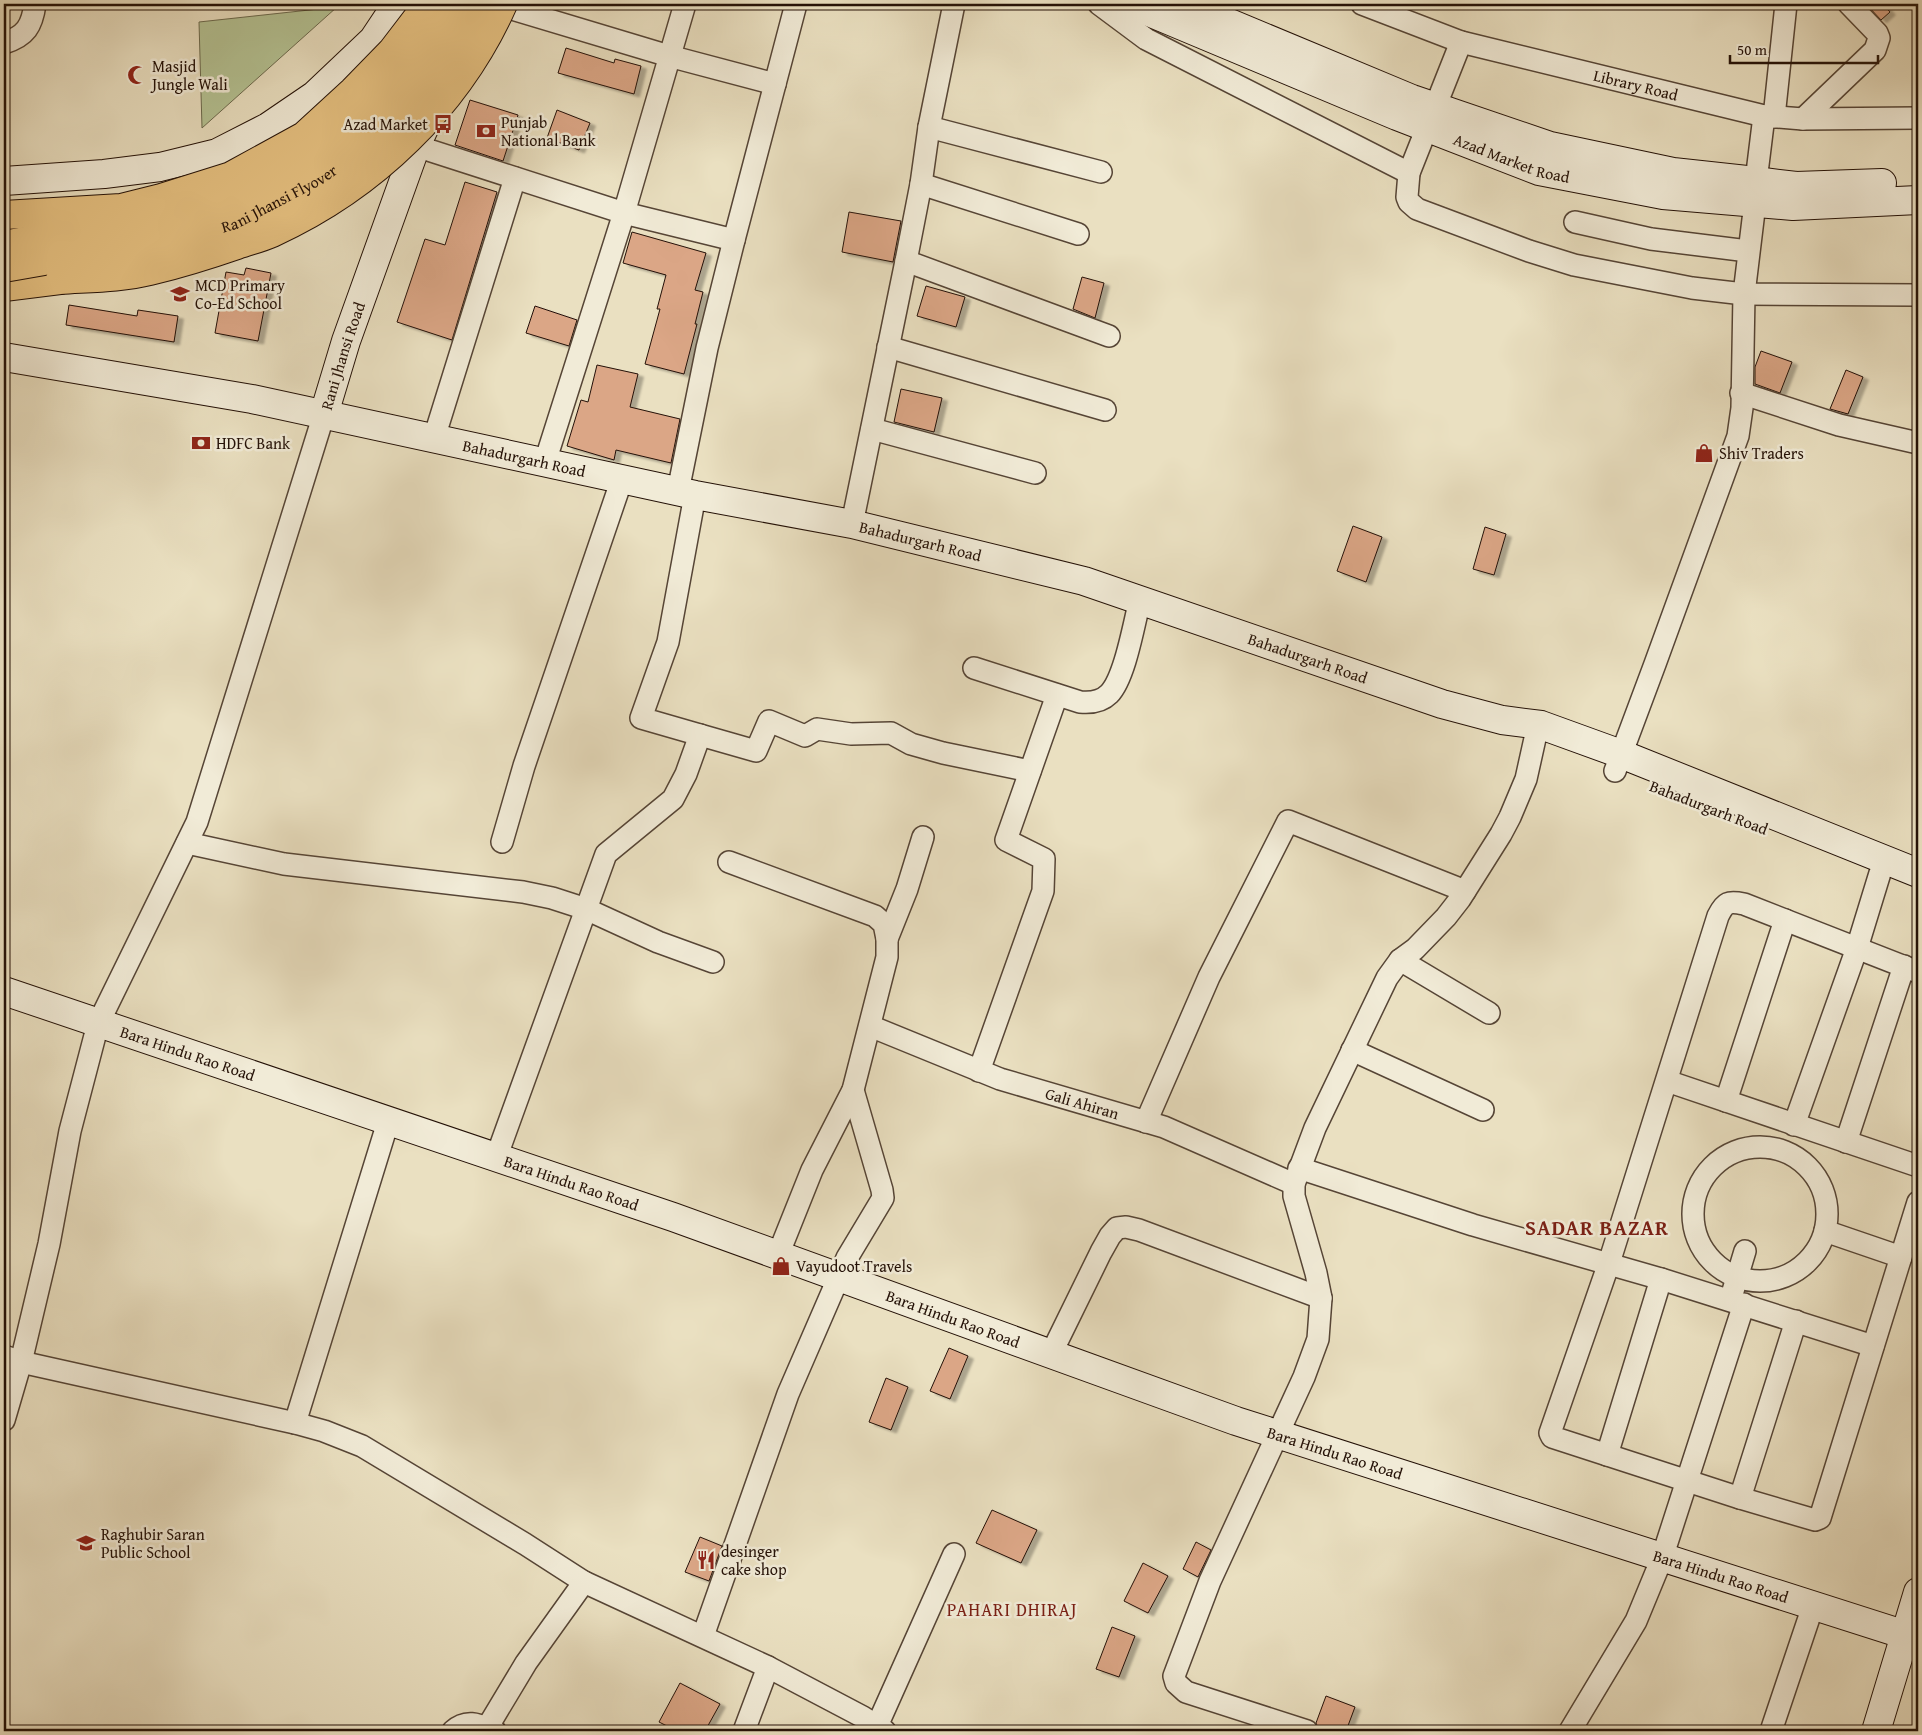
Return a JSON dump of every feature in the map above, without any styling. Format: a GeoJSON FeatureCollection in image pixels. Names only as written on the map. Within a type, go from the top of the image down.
{"type":"FeatureCollection","features":[{"type":"Feature","properties":{"kind":"main road"},"geometry":{"type":"LineString","coordinates":[[4,215],[121,208],[161,198],[231,176],[304,136],[353,91],[392,51],[428,4]]}},
{"type":"Feature","properties":{"kind":"main road","name":"Rani Jhansi Flyover"},"geometry":{"type":"LineString","coordinates":[[4,245],[62,234],[148,225],[221,202],[305,161],[393,89],[440,24],[452,4]]}},
{"type":"Feature","properties":{"kind":"main road"},"geometry":{"type":"LineString","coordinates":[[4,287],[149,271],[208,255],[272,233],[330,201],[369,174],[430,118],[465,72],[491,30],[496,4]]}},
{"type":"Feature","properties":{"kind":"main road","name":"Rani Jhansi Flyover"},"geometry":{"type":"LineString","coordinates":[[4,268],[67,257],[153,247],[235,223],[322,178],[368,144],[412,104],[453,50],[496,4]]}},
{"type":"Feature","properties":{"kind":"street"},"geometry":{"type":"LineString","coordinates":[[4,43],[24,33],[30,25],[35,4]]}},
{"type":"Feature","properties":{"kind":"street"},"geometry":{"type":"LineString","coordinates":[[4,180],[104,174],[160,167],[217,154],[268,127],[314,95],[373,40],[397,4]]}},
{"type":"Feature","properties":{"kind":"street"},"geometry":{"type":"LineString","coordinates":[[496,4],[669,56],[775,84]]}},
{"type":"Feature","properties":{"kind":"street","name":"Rani Jhansi Road"},"geometry":{"type":"LineString","coordinates":[[4,357],[252,399],[324,414],[346,341],[420,138],[496,4]]}},
{"type":"Feature","properties":{"kind":"street"},"geometry":{"type":"LineString","coordinates":[[545,462],[624,213],[685,4]]}},
{"type":"Feature","properties":{"kind":"street"},"geometry":{"type":"LineString","coordinates":[[796,4],[734,240],[708,348],[668,642],[641,718],[756,751],[769,721],[805,736],[817,729],[851,734],[891,733],[911,744],[1030,771]]}},
{"type":"Feature","properties":{"kind":"street"},"geometry":{"type":"LineString","coordinates":[[852,524],[906,262],[921,184],[929,127],[954,4]]}},
{"type":"Feature","properties":{"kind":"street"},"geometry":{"type":"LineString","coordinates":[[1099,4],[1146,39],[1409,174]]}},
{"type":"Feature","properties":{"kind":"street","name":"Azad Market Road"},"geometry":{"type":"LineString","coordinates":[[1130,4],[1431,117],[1539,170],[1663,195],[1755,192],[1796,186],[1918,182]]}},
{"type":"Feature","properties":{"kind":"street","name":"Azad Market Road"},"geometry":{"type":"LineString","coordinates":[[1184,4],[1412,99],[1431,117]]}},
{"type":"Feature","properties":{"kind":"street","name":"Library Road"},"geometry":{"type":"LineString","coordinates":[[1362,4],[1461,42],[1769,116],[1803,119],[1918,118]]}},
{"type":"Feature","properties":{"kind":"street"},"geometry":{"type":"LineString","coordinates":[[1618,762],[1656,664],[1738,436],[1742,408],[1744,294],[1748,251],[1755,192],[1786,4]]}},
{"type":"Feature","properties":{"kind":"street"},"geometry":{"type":"LineString","coordinates":[[1803,119],[1875,50],[1878,44],[1877,33],[1849,4]]}},
{"type":"Feature","properties":{"kind":"street"},"geometry":{"type":"LineString","coordinates":[[373,40],[420,138],[516,178],[624,213],[734,240]]}},
{"type":"Feature","properties":{"kind":"street"},"geometry":{"type":"LineString","coordinates":[[1461,42],[1409,174],[1407,198],[1412,206],[1529,251],[1574,265],[1692,288],[1744,294],[1918,295]]}},
{"type":"Feature","properties":{"kind":"street"},"geometry":{"type":"LineString","coordinates":[[929,127],[1101,172]]}},
{"type":"Feature","properties":{"kind":"street"},"geometry":{"type":"LineString","coordinates":[[434,438],[516,178]]}},
{"type":"Feature","properties":{"kind":"street"},"geometry":{"type":"LineString","coordinates":[[921,184],[1078,234]]}},
{"type":"Feature","properties":{"kind":"street","name":"Azad Market Road"},"geometry":{"type":"LineString","coordinates":[[1755,192],[1793,206],[1918,200]]}},
{"type":"Feature","properties":{"kind":"street"},"geometry":{"type":"LineString","coordinates":[[1575,222],[1651,240],[1748,251]]}},
{"type":"Feature","properties":{"kind":"street"},"geometry":{"type":"LineString","coordinates":[[906,262],[1108,336]]}},
{"type":"Feature","properties":{"kind":"street"},"geometry":{"type":"LineString","coordinates":[[888,347],[1105,410]]}},
{"type":"Feature","properties":{"kind":"street"},"geometry":{"type":"LineString","coordinates":[[1741,394],[1839,425],[1918,443]]}},
{"type":"Feature","properties":{"kind":"street"},"geometry":{"type":"LineString","coordinates":[[4,1420],[12,1359],[49,1244],[70,1131],[98,1024],[197,822],[324,414]]}},
{"type":"Feature","properties":{"kind":"street","name":"Bahadurgarh Road"},"geometry":{"type":"LineString","coordinates":[[324,414],[687,493],[852,524],[1084,581],[1442,704],[1502,720],[1918,872]]}},
{"type":"Feature","properties":{"kind":"street"},"geometry":{"type":"LineString","coordinates":[[872,429],[1035,473]]}},
{"type":"Feature","properties":{"kind":"street"},"geometry":{"type":"LineString","coordinates":[[502,842],[524,766],[622,479]]}},
{"type":"Feature","properties":{"kind":"street"},"geometry":{"type":"LineString","coordinates":[[974,668],[1080,702],[1090,703],[1108,695],[1115,686],[1121,672],[1140,600]]}},
{"type":"Feature","properties":{"kind":"street"},"geometry":{"type":"LineString","coordinates":[[979,1071],[1043,892],[1044,859],[1006,840],[1057,695]]}},
{"type":"Feature","properties":{"kind":"street"},"geometry":{"type":"LineString","coordinates":[[1307,1731],[1186,1692],[1176,1683],[1174,1676],[1210,1581],[1304,1377],[1318,1339],[1321,1298],[1316,1273],[1298,1212],[1296,1176],[1315,1128],[1387,978],[1400,960],[1415,949],[1446,917],[1465,892],[1510,817],[1526,779],[1536,732]]}},
{"type":"Feature","properties":{"kind":"street"},"geometry":{"type":"LineString","coordinates":[[496,1158],[606,854],[673,799],[686,774],[700,734]]}},
{"type":"Feature","properties":{"kind":"street","name":"Bahadurgarh Road"},"geometry":{"type":"LineString","coordinates":[[1618,762],[1918,888]]}},
{"type":"Feature","properties":{"kind":"street"},"geometry":{"type":"LineString","coordinates":[[1146,1122],[1209,978],[1288,821],[1465,892]]}},
{"type":"Feature","properties":{"kind":"street"},"geometry":{"type":"LineString","coordinates":[[887,939],[907,889],[923,837]]}},
{"type":"Feature","properties":{"kind":"street"},"geometry":{"type":"LineString","coordinates":[[187,842],[284,864],[523,892],[552,898],[586,909],[658,942],[713,962]]}},
{"type":"Feature","properties":{"kind":"street"},"geometry":{"type":"LineString","coordinates":[[729,862],[875,916],[884,924],[887,939],[887,957],[852,1090],[812,1170],[778,1255]]}},
{"type":"Feature","properties":{"kind":"street"},"geometry":{"type":"LineString","coordinates":[[1782,1150],[1857,948],[1880,873]]}},
{"type":"Feature","properties":{"kind":"street"},"geometry":{"type":"LineString","coordinates":[[1846,1142],[1911,969],[1785,920],[1737,903],[1726,903],[1718,916],[1609,1263],[1550,1433],[1554,1439],[1740,1498],[1815,1520],[1820,1518],[1918,1202]]}},
{"type":"Feature","properties":{"kind":"street"},"geometry":{"type":"LineString","coordinates":[[1726,1101],[1785,920]]}},
{"type":"Feature","properties":{"kind":"street"},"geometry":{"type":"LineString","coordinates":[[1400,960],[1489,1013]]}},
{"type":"Feature","properties":{"kind":"street","name":"Bara Hindu Rao Road"},"geometry":{"type":"LineString","coordinates":[[4,991],[673,1218],[1277,1434],[1813,1606],[1914,1643]]}},
{"type":"Feature","properties":{"kind":"street","name":"Gali Ahiran"},"geometry":{"type":"LineString","coordinates":[[870,1026],[1000,1079],[1164,1127],[1296,1176],[1609,1263],[1873,1346]]}},
{"type":"Feature","properties":{"kind":"street"},"geometry":{"type":"LineString","coordinates":[[1352,1050],[1483,1110]]}},
{"type":"Feature","properties":{"kind":"street"},"geometry":{"type":"LineString","coordinates":[[1666,1081],[1918,1166]]}},
{"type":"Feature","properties":{"kind":"street"},"geometry":{"type":"LineString","coordinates":[[703,1636],[788,1394],[847,1258],[883,1198],[852,1090]]}},
{"type":"Feature","properties":{"kind":"street"},"geometry":{"type":"LineString","coordinates":[[295,1423],[388,1122]]}},
{"type":"Feature","properties":{"kind":"street"},"geometry":{"type":"LineString","coordinates":[[1759,1146],[1782,1150],[1802,1161],[1818,1178],[1826,1200],[1828,1222],[1821,1244],[1807,1263],[1790,1276],[1769,1282],[1747,1281],[1726,1274],[1709,1260],[1698,1242],[1692,1221],[1693,1199],[1701,1179],[1716,1162],[1737,1150],[1759,1146]]}},
{"type":"Feature","properties":{"kind":"street"},"geometry":{"type":"LineString","coordinates":[[1051,1354],[1101,1252],[1117,1228],[1126,1227],[1139,1230],[1321,1298]]}},
{"type":"Feature","properties":{"kind":"street"},"geometry":{"type":"LineString","coordinates":[[1825,1231],[1901,1256]]}},
{"type":"Feature","properties":{"kind":"street"},"geometry":{"type":"LineString","coordinates":[[1570,1731],[1636,1621],[1662,1558],[1688,1481],[1737,1302],[1737,1278],[1745,1251]]}},
{"type":"Feature","properties":{"kind":"street"},"geometry":{"type":"LineString","coordinates":[[1607,1455],[1661,1279]]}},
{"type":"Feature","properties":{"kind":"street"},"geometry":{"type":"LineString","coordinates":[[1740,1498],[1796,1321]]}},
{"type":"Feature","properties":{"kind":"street"},"geometry":{"type":"LineString","coordinates":[[12,1359],[295,1423],[324,1431],[362,1446],[525,1544],[584,1582],[768,1667],[871,1726],[954,1554]]}},
{"type":"Feature","properties":{"kind":"street"},"geometry":{"type":"LineString","coordinates":[[454,1731],[459,1725],[470,1723],[491,1730],[526,1663],[584,1582]]}},
{"type":"Feature","properties":{"kind":"street"},"geometry":{"type":"LineString","coordinates":[[1896,1731],[1914,1643],[1918,1592]]}},
{"type":"Feature","properties":{"kind":"street"},"geometry":{"type":"LineString","coordinates":[[1771,1731],[1813,1606]]}},
{"type":"Feature","properties":{"kind":"street"},"geometry":{"type":"LineString","coordinates":[[1876,1731],[1914,1643]]}},
{"type":"Feature","properties":{"kind":"street"},"geometry":{"type":"LineString","coordinates":[[744,1731],[768,1667]]}},
{"type":"Feature","properties":{"kind":"green space"},"geometry":{"type":"Polygon","coordinates":[[[337,7],[202,128],[199,22],[337,7]]]}},
{"type":"Feature","properties":{"kind":"building"},"geometry":{"type":"Polygon","coordinates":[[[1866,4],[1883,4],[1890,12],[1881,20],[1866,4]]]}},
{"type":"Feature","properties":{"kind":"building"},"geometry":{"type":"Polygon","coordinates":[[[566,48],[614,63],[615,59],[641,66],[634,94],[558,73],[566,48]]]}},
{"type":"Feature","properties":{"kind":"building","name":"Punjab National Bank"},"geometry":{"type":"Polygon","coordinates":[[[470,100],[518,115],[503,161],[455,145],[470,100]]]}},
{"type":"Feature","properties":{"kind":"building"},"geometry":{"type":"Polygon","coordinates":[[[557,110],[590,123],[579,150],[547,138],[557,110]]]}},
{"type":"Feature","properties":{"kind":"building"},"geometry":{"type":"Polygon","coordinates":[[[465,182],[497,192],[452,340],[397,322],[425,239],[445,245],[465,182]]]}},
{"type":"Feature","properties":{"kind":"building"},"geometry":{"type":"Polygon","coordinates":[[[849,212],[901,221],[893,262],[842,252],[849,212]]]}},
{"type":"Feature","properties":{"kind":"building"},"geometry":{"type":"Polygon","coordinates":[[[632,232],[706,253],[695,290],[703,292],[684,374],[645,364],[660,309],[657,309],[666,275],[623,263],[632,232]]]}},
{"type":"Feature","properties":{"kind":"building"},"geometry":{"type":"Polygon","coordinates":[[[246,268],[271,273],[258,341],[215,333],[226,272],[244,275],[246,268]]]}},
{"type":"Feature","properties":{"kind":"building"},"geometry":{"type":"Polygon","coordinates":[[[1082,277],[1104,283],[1095,318],[1073,309],[1082,277]]]}},
{"type":"Feature","properties":{"kind":"building"},"geometry":{"type":"Polygon","coordinates":[[[926,286],[965,297],[956,327],[917,316],[926,286]]]}},
{"type":"Feature","properties":{"kind":"building"},"geometry":{"type":"Polygon","coordinates":[[[69,305],[137,316],[138,310],[178,316],[174,342],[66,325],[69,305]]]}},
{"type":"Feature","properties":{"kind":"building"},"geometry":{"type":"Polygon","coordinates":[[[535,306],[577,320],[569,346],[526,333],[535,306]]]}},
{"type":"Feature","properties":{"kind":"building"},"geometry":{"type":"Polygon","coordinates":[[[1761,351],[1792,362],[1780,393],[1755,384],[1755,367],[1761,351]]]}},
{"type":"Feature","properties":{"kind":"building"},"geometry":{"type":"Polygon","coordinates":[[[597,365],[638,374],[630,407],[680,419],[671,463],[616,450],[614,460],[567,446],[581,400],[588,402],[597,365]]]}},
{"type":"Feature","properties":{"kind":"building"},"geometry":{"type":"Polygon","coordinates":[[[1846,370],[1863,377],[1848,414],[1830,409],[1846,370]]]}},
{"type":"Feature","properties":{"kind":"building"},"geometry":{"type":"Polygon","coordinates":[[[901,389],[942,398],[934,432],[894,422],[901,389]]]}},
{"type":"Feature","properties":{"kind":"building"},"geometry":{"type":"Polygon","coordinates":[[[1353,526],[1382,537],[1366,582],[1337,571],[1353,526]]]}},
{"type":"Feature","properties":{"kind":"building"},"geometry":{"type":"Polygon","coordinates":[[[1485,527],[1506,534],[1494,575],[1473,569],[1485,527]]]}},
{"type":"Feature","properties":{"kind":"building"},"geometry":{"type":"Polygon","coordinates":[[[949,1348],[968,1356],[950,1399],[930,1391],[949,1348]]]}},
{"type":"Feature","properties":{"kind":"building"},"geometry":{"type":"Polygon","coordinates":[[[886,1378],[908,1387],[891,1430],[869,1422],[886,1378]]]}},
{"type":"Feature","properties":{"kind":"building"},"geometry":{"type":"Polygon","coordinates":[[[992,1510],[1037,1530],[1021,1563],[976,1543],[992,1510]]]}},
{"type":"Feature","properties":{"kind":"building","name":"desinger cake shop"},"geometry":{"type":"Polygon","coordinates":[[[700,1537],[722,1546],[709,1581],[685,1572],[700,1537]]]}},
{"type":"Feature","properties":{"kind":"building"},"geometry":{"type":"Polygon","coordinates":[[[1196,1542],[1211,1550],[1198,1577],[1183,1569],[1196,1542]]]}},
{"type":"Feature","properties":{"kind":"building"},"geometry":{"type":"Polygon","coordinates":[[[1143,1563],[1168,1576],[1148,1613],[1124,1601],[1143,1563]]]}},
{"type":"Feature","properties":{"kind":"building"},"geometry":{"type":"Polygon","coordinates":[[[1112,1627],[1135,1636],[1119,1677],[1096,1669],[1112,1627]]]}},
{"type":"Feature","properties":{"kind":"building"},"geometry":{"type":"Polygon","coordinates":[[[680,1683],[720,1704],[705,1731],[677,1731],[659,1722],[680,1683]]]}},
{"type":"Feature","properties":{"kind":"building"},"geometry":{"type":"Polygon","coordinates":[[[1326,1696],[1355,1707],[1346,1731],[1319,1731],[1316,1723],[1326,1696]]]}},
{"type":"Feature","properties":{"kind":"place","name":"Masjid Jungle Wali"},"geometry":{"type":"Point","coordinates":[137,75]}},
{"type":"Feature","properties":{"kind":"place","name":"Azad Market"},"geometry":{"type":"Point","coordinates":[443,124]}},
{"type":"Feature","properties":{"kind":"place","name":"Punjab National Bank"},"geometry":{"type":"Point","coordinates":[486,131]}},
{"type":"Feature","properties":{"kind":"place","name":"MCD Primary Co-Ed School"},"geometry":{"type":"Point","coordinates":[180,294]}},
{"type":"Feature","properties":{"kind":"place","name":"HDFC Bank"},"geometry":{"type":"Point","coordinates":[201,443]}},
{"type":"Feature","properties":{"kind":"place","name":"Shiv Traders"},"geometry":{"type":"Point","coordinates":[1704,453]}},
{"type":"Feature","properties":{"kind":"place","name":"Vayudoot Travels"},"geometry":{"type":"Point","coordinates":[781,1266]}},
{"type":"Feature","properties":{"kind":"place","name":"Raghubir Saran Public School"},"geometry":{"type":"Point","coordinates":[86,1543]}},
{"type":"Feature","properties":{"kind":"place","name":"desinger cake shop"},"geometry":{"type":"Point","coordinates":[706,1560]}},
{"type":"Feature","properties":{"kind":"district","name":"SADAR BAZAR"},"geometry":{"type":"Point","coordinates":[1597,1227]}},
{"type":"Feature","properties":{"kind":"district","name":"PAHARI DHIRAJ"},"geometry":{"type":"Point","coordinates":[1012,1609]}}]}
